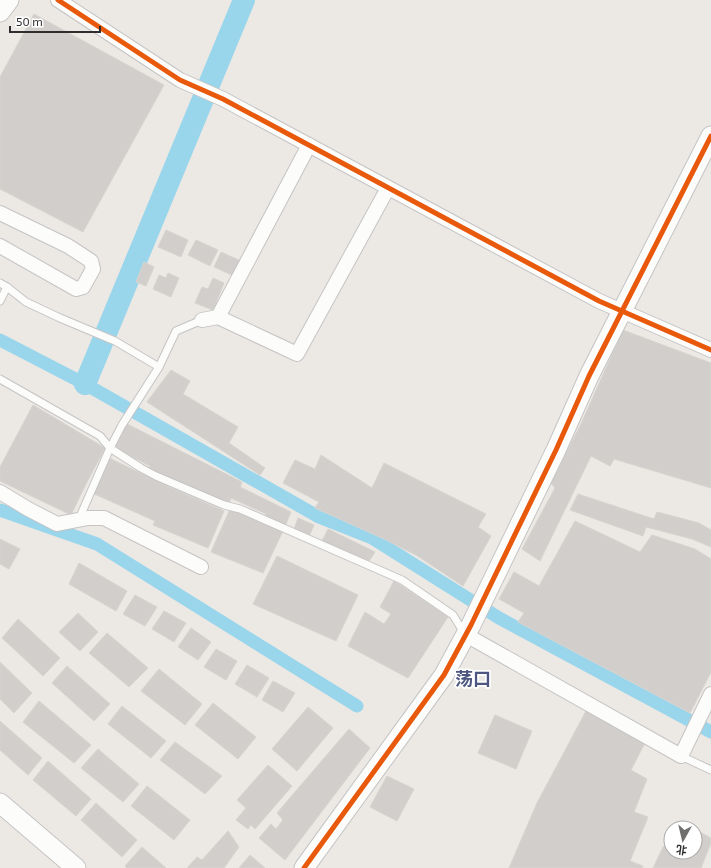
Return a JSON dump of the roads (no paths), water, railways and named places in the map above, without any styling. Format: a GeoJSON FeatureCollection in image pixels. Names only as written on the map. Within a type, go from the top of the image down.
{"type":"FeatureCollection","features":[{"type":"Feature","properties":{"kind":"street"},"geometry":{"type":"LineString","coordinates":[[0,12],[9,0]]}},
{"type":"Feature","properties":{"kind":"street"},"geometry":{"type":"LineString","coordinates":[[58,0],[180,80],[223,99],[599,301],[711,350]]}},
{"type":"Feature","properties":{"kind":"street"},"geometry":{"type":"LineString","coordinates":[[304,868],[444,675],[492,582],[556,450],[589,376],[711,136]]}},
{"type":"Feature","properties":{"kind":"street"},"geometry":{"type":"LineString","coordinates":[[218,317],[309,145]]}},
{"type":"Feature","properties":{"kind":"street"},"geometry":{"type":"LineString","coordinates":[[202,320],[218,317],[297,354],[388,188]]}},
{"type":"Feature","properties":{"kind":"street"},"geometry":{"type":"LineString","coordinates":[[0,213],[68,246],[91,261],[93,269],[83,287],[76,289],[0,246]]}},
{"type":"Feature","properties":{"kind":"street"},"geometry":{"type":"LineString","coordinates":[[0,492],[57,524],[79,519],[104,518],[201,567]]}},
{"type":"Feature","properties":{"kind":"street"},"geometry":{"type":"LineString","coordinates":[[468,630],[681,756],[711,694]]}},
{"type":"Feature","properties":{"kind":"street"},"geometry":{"type":"LineString","coordinates":[[0,803],[76,868]]}},
{"type":"Feature","properties":{"kind":"lane"},"geometry":{"type":"LineString","coordinates":[[0,284],[7,287],[26,302],[115,341],[159,367]]}},
{"type":"Feature","properties":{"kind":"lane"},"geometry":{"type":"LineString","coordinates":[[0,300],[7,287]]}},
{"type":"Feature","properties":{"kind":"lane"},"geometry":{"type":"LineString","coordinates":[[79,519],[110,448],[122,425],[159,367],[176,331],[202,320]]}},
{"type":"Feature","properties":{"kind":"lane"},"geometry":{"type":"LineString","coordinates":[[0,379],[100,436],[110,448],[156,476],[224,505],[240,509],[402,580],[453,615],[468,630]]}},
{"type":"Feature","properties":{"kind":"lane"},"geometry":{"type":"LineString","coordinates":[[681,756],[711,770]]}},
{"type":"Feature","properties":{"kind":"waterway"},"geometry":{"type":"LineString","coordinates":[[85,384],[244,0]]}},
{"type":"Feature","properties":{"kind":"waterway"},"geometry":{"type":"LineString","coordinates":[[0,340],[85,384],[319,517],[372,538],[499,618],[711,732]]}},
{"type":"Feature","properties":{"kind":"waterway"},"geometry":{"type":"LineString","coordinates":[[0,510],[97,544],[357,706]]}},
{"type":"Feature","properties":{"kind":"district","name":"荡口"},"geometry":{"type":"Point","coordinates":[473,679]}}]}
